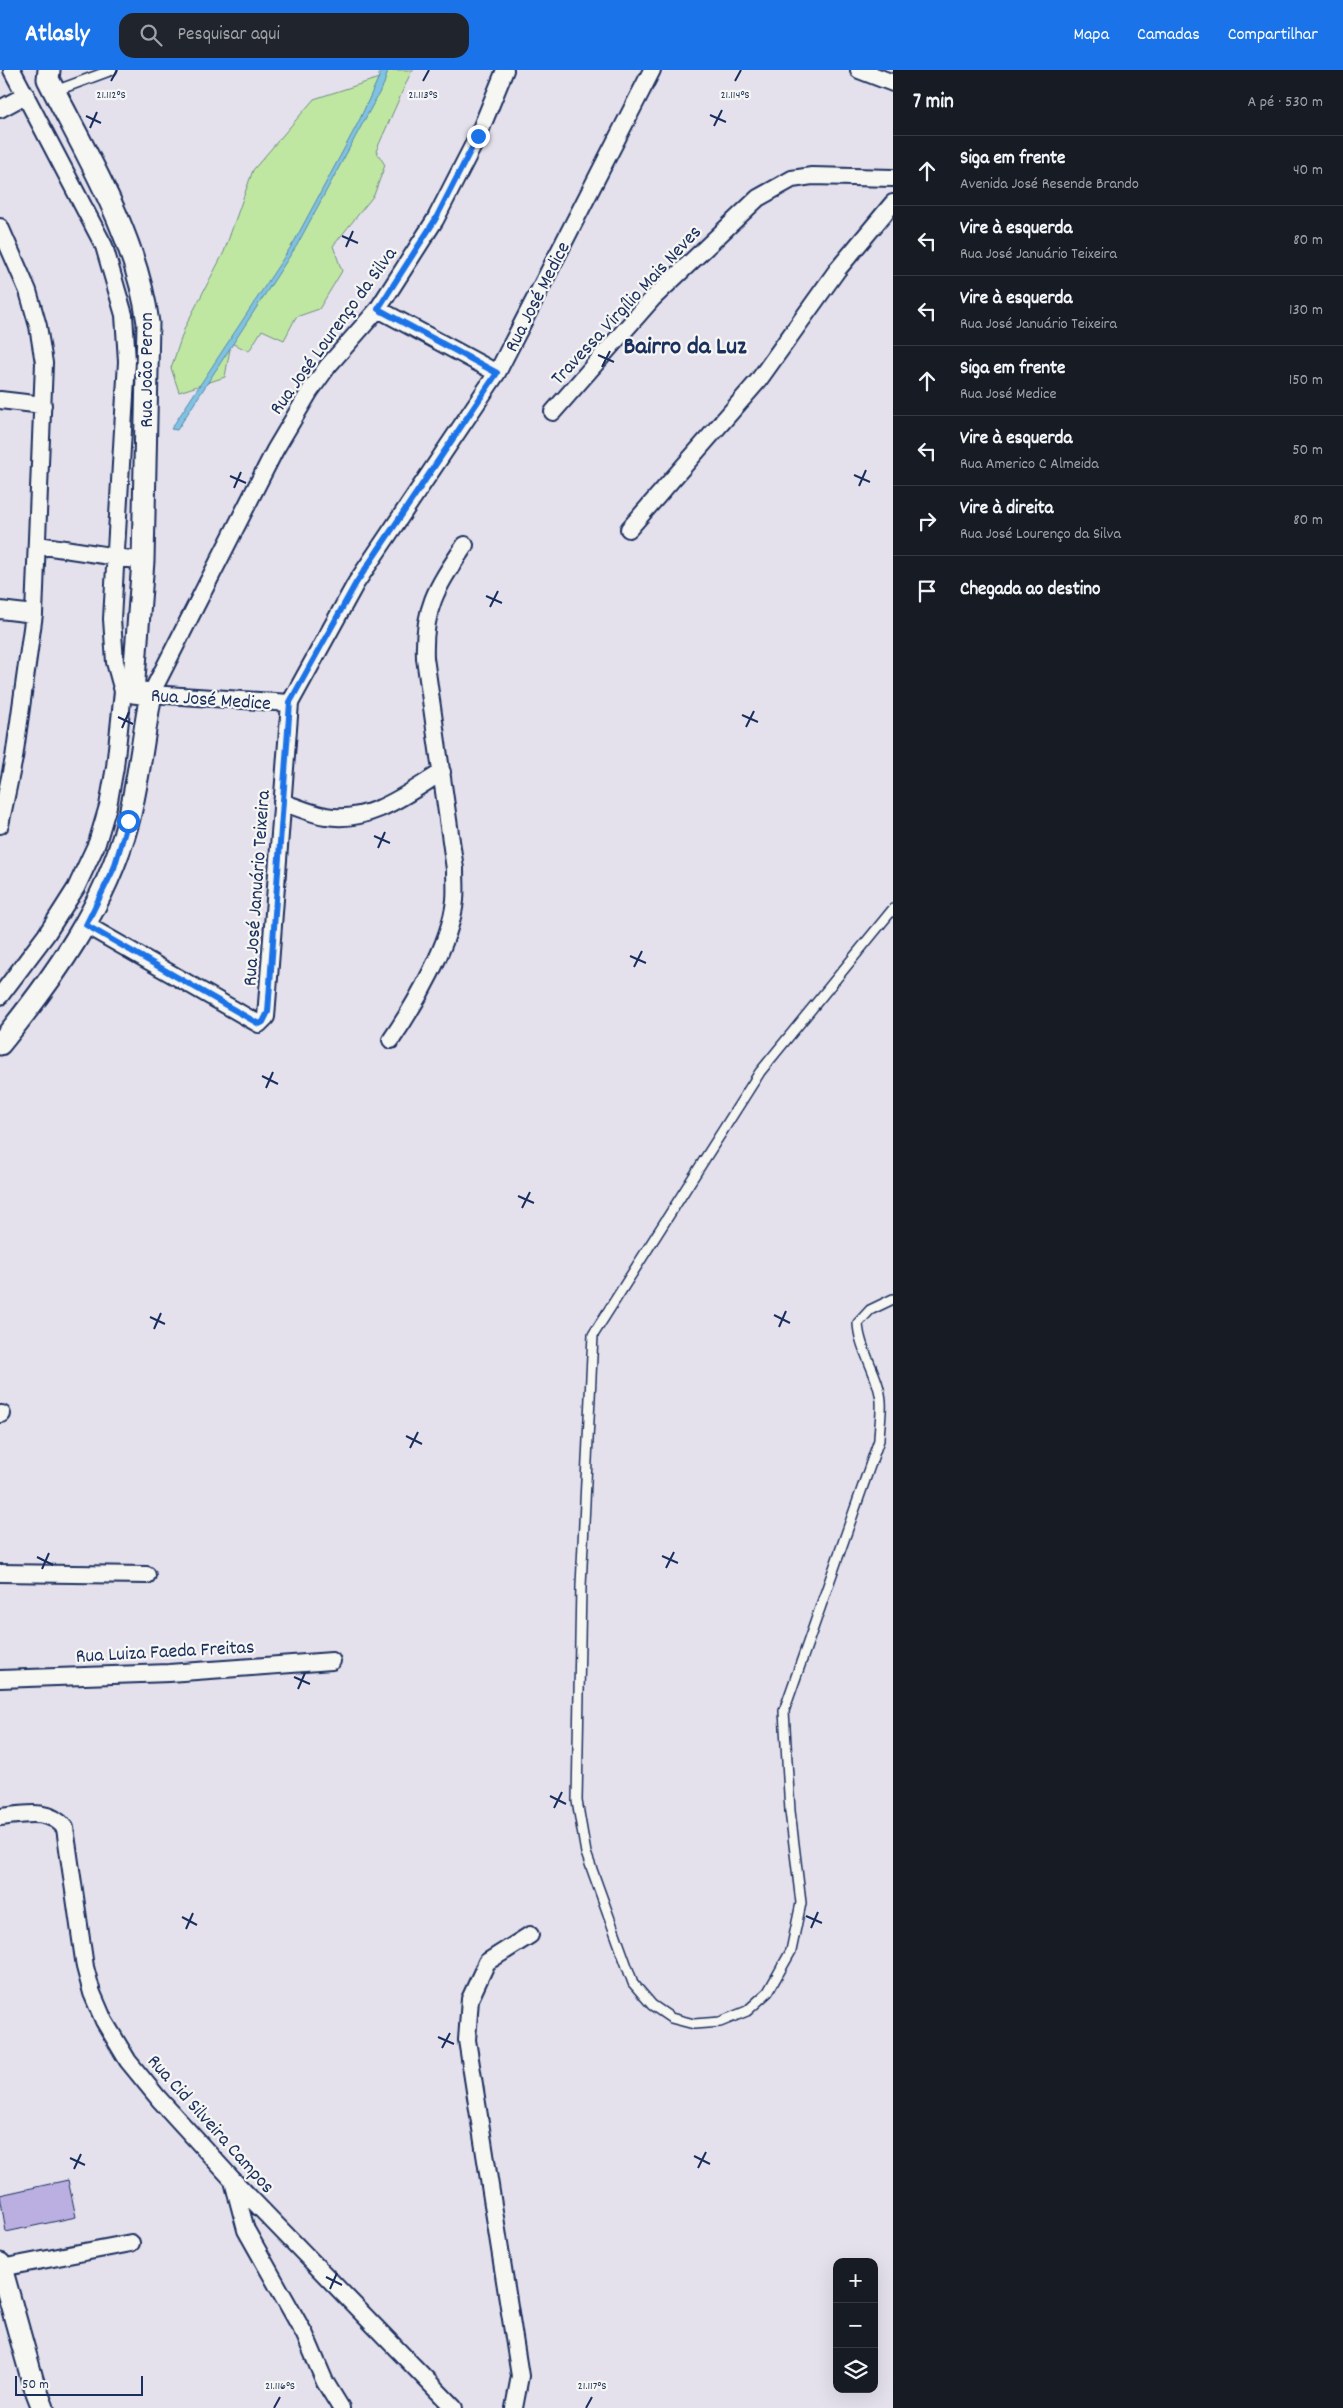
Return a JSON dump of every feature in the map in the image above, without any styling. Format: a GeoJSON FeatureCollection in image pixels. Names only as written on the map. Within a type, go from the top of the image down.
{"type":"FeatureCollection","features":[{"type":"Feature","properties":{"kind":"street"},"geometry":{"type":"LineString","coordinates":[[0,996],[51,927],[76,888],[97,843],[108,806],[115,767],[136,692],[115,662],[112,643],[127,361],[124,314],[104,246],[12,70]]}},
{"type":"Feature","properties":{"kind":"street","name":"Rua José Lourenço da Silva"},"geometry":{"type":"LineString","coordinates":[[136,692],[310,391],[328,366],[378,309],[435,220],[478,136],[505,70]]}},
{"type":"Feature","properties":{"kind":"street","name":"Rua José Medice"},"geometry":{"type":"LineString","coordinates":[[136,692],[290,702],[356,583],[497,373],[652,70]]}},
{"type":"Feature","properties":{"kind":"street"},"geometry":{"type":"LineString","coordinates":[[859,70],[893,83]]}},
{"type":"Feature","properties":{"kind":"street","name":"Rua João Peron"},"geometry":{"type":"LineString","coordinates":[[0,1044],[86,925],[114,868],[128,821],[136,692],[142,561],[148,323],[144,292],[121,227],[49,78]]}},
{"type":"Feature","properties":{"kind":"street"},"geometry":{"type":"LineString","coordinates":[[0,109],[26,95]]}},
{"type":"Feature","properties":{"kind":"street","name":"Travessa Virgílio Mais Neves"},"geometry":{"type":"LineString","coordinates":[[553,412],[653,298],[758,198],[792,179],[812,176],[893,178]]}},
{"type":"Feature","properties":{"kind":"street"},"geometry":{"type":"LineString","coordinates":[[629,528],[758,382],[838,268],[893,203]]}},
{"type":"Feature","properties":{"kind":"street"},"geometry":{"type":"LineString","coordinates":[[0,227],[28,291],[38,326],[44,363],[34,614],[14,758],[0,825]]}},
{"type":"Feature","properties":{"kind":"street"},"geometry":{"type":"LineString","coordinates":[[378,309],[497,373]]}},
{"type":"Feature","properties":{"kind":"street"},"geometry":{"type":"LineString","coordinates":[[0,400],[43,405]]}},
{"type":"Feature","properties":{"kind":"street"},"geometry":{"type":"LineString","coordinates":[[38,545],[142,561]]}},
{"type":"Feature","properties":{"kind":"street"},"geometry":{"type":"LineString","coordinates":[[391,1040],[411,1010],[431,971],[455,901],[456,869],[424,632],[430,604],[438,587],[465,545]]}},
{"type":"Feature","properties":{"kind":"street"},"geometry":{"type":"LineString","coordinates":[[0,610],[34,614]]}},
{"type":"Feature","properties":{"kind":"street","name":"Rua José Januário Teixeira"},"geometry":{"type":"LineString","coordinates":[[86,925],[259,1024],[263,1022],[268,1012],[290,702]]}},
{"type":"Feature","properties":{"kind":"street"},"geometry":{"type":"LineString","coordinates":[[282,802],[326,816],[343,817],[361,814],[380,810],[442,772]]}},
{"type":"Feature","properties":{"kind":"street"},"geometry":{"type":"LineString","coordinates":[[0,1573],[147,1575]]}},
{"type":"Feature","properties":{"kind":"street","name":"Rua Luiza Faeda Freitas"},"geometry":{"type":"LineString","coordinates":[[0,1680],[169,1673],[332,1661]]}},
{"type":"Feature","properties":{"kind":"street","name":"Rua Cid Silveira Campos"},"geometry":{"type":"LineString","coordinates":[[0,1818],[42,1813],[60,1822],[67,1834],[85,1967],[92,1993],[104,2021],[128,2061],[159,2099],[232,2179],[454,2408]]}},
{"type":"Feature","properties":{"kind":"street"},"geometry":{"type":"LineString","coordinates":[[514,2408],[520,2376],[466,2040],[470,1999],[487,1962],[530,1935]]}},
{"type":"Feature","properties":{"kind":"street"},"geometry":{"type":"LineString","coordinates":[[232,2179],[246,2230],[305,2335],[325,2382],[341,2408]]}},
{"type":"Feature","properties":{"kind":"street"},"geometry":{"type":"LineString","coordinates":[[43,2408],[33,2382],[0,2266],[131,2243]]}},
{"type":"Feature","properties":{"kind":"lane"},"geometry":{"type":"LineString","coordinates":[[49,78],[112,70]]}},
{"type":"Feature","properties":{"kind":"lane"},"geometry":{"type":"LineString","coordinates":[[893,909],[760,1072],[593,1335],[581,1586],[577,1800],[586,1853],[633,1983],[652,2005],[671,2018],[694,2024],[720,2022],[748,2010],[768,1992],[791,1951],[802,1903],[790,1811],[784,1711],[878,1440],[881,1401],[859,1338],[858,1323],[870,1310],[893,1299]]}},
{"type":"Feature","properties":{"kind":"green space"},"geometry":{"type":"Polygon","coordinates":[[[379,70],[414,70],[411,72],[376,151],[385,165],[374,195],[333,246],[342,271],[319,309],[296,317],[284,340],[262,330],[249,351],[231,343],[225,377],[179,392],[171,368],[185,327],[224,252],[253,170],[314,99],[379,78],[379,70]]]}},
{"type":"Feature","properties":{"kind":"water"},"geometry":{"type":"Polygon","coordinates":[[[382,70],[388,70],[384,84],[297,245],[177,430],[171,429],[294,242],[359,121],[382,70]]]}},
{"type":"Feature","properties":{"kind":"building"},"geometry":{"type":"Polygon","coordinates":[[[68,2180],[76,2217],[6,2232],[0,2195],[68,2180]]]}},
{"type":"Feature","properties":{"kind":"district","name":"Bairro da Luz"},"geometry":{"type":"Point","coordinates":[685,344]}},
{"type":"Feature","properties":{"kind":"route"},"geometry":{"type":"LineString","coordinates":[[128,821],[114,868],[86,925],[259,1024],[263,1022],[268,1012],[290,702],[356,583],[497,373],[378,309],[435,220],[478,136]]}}]}
